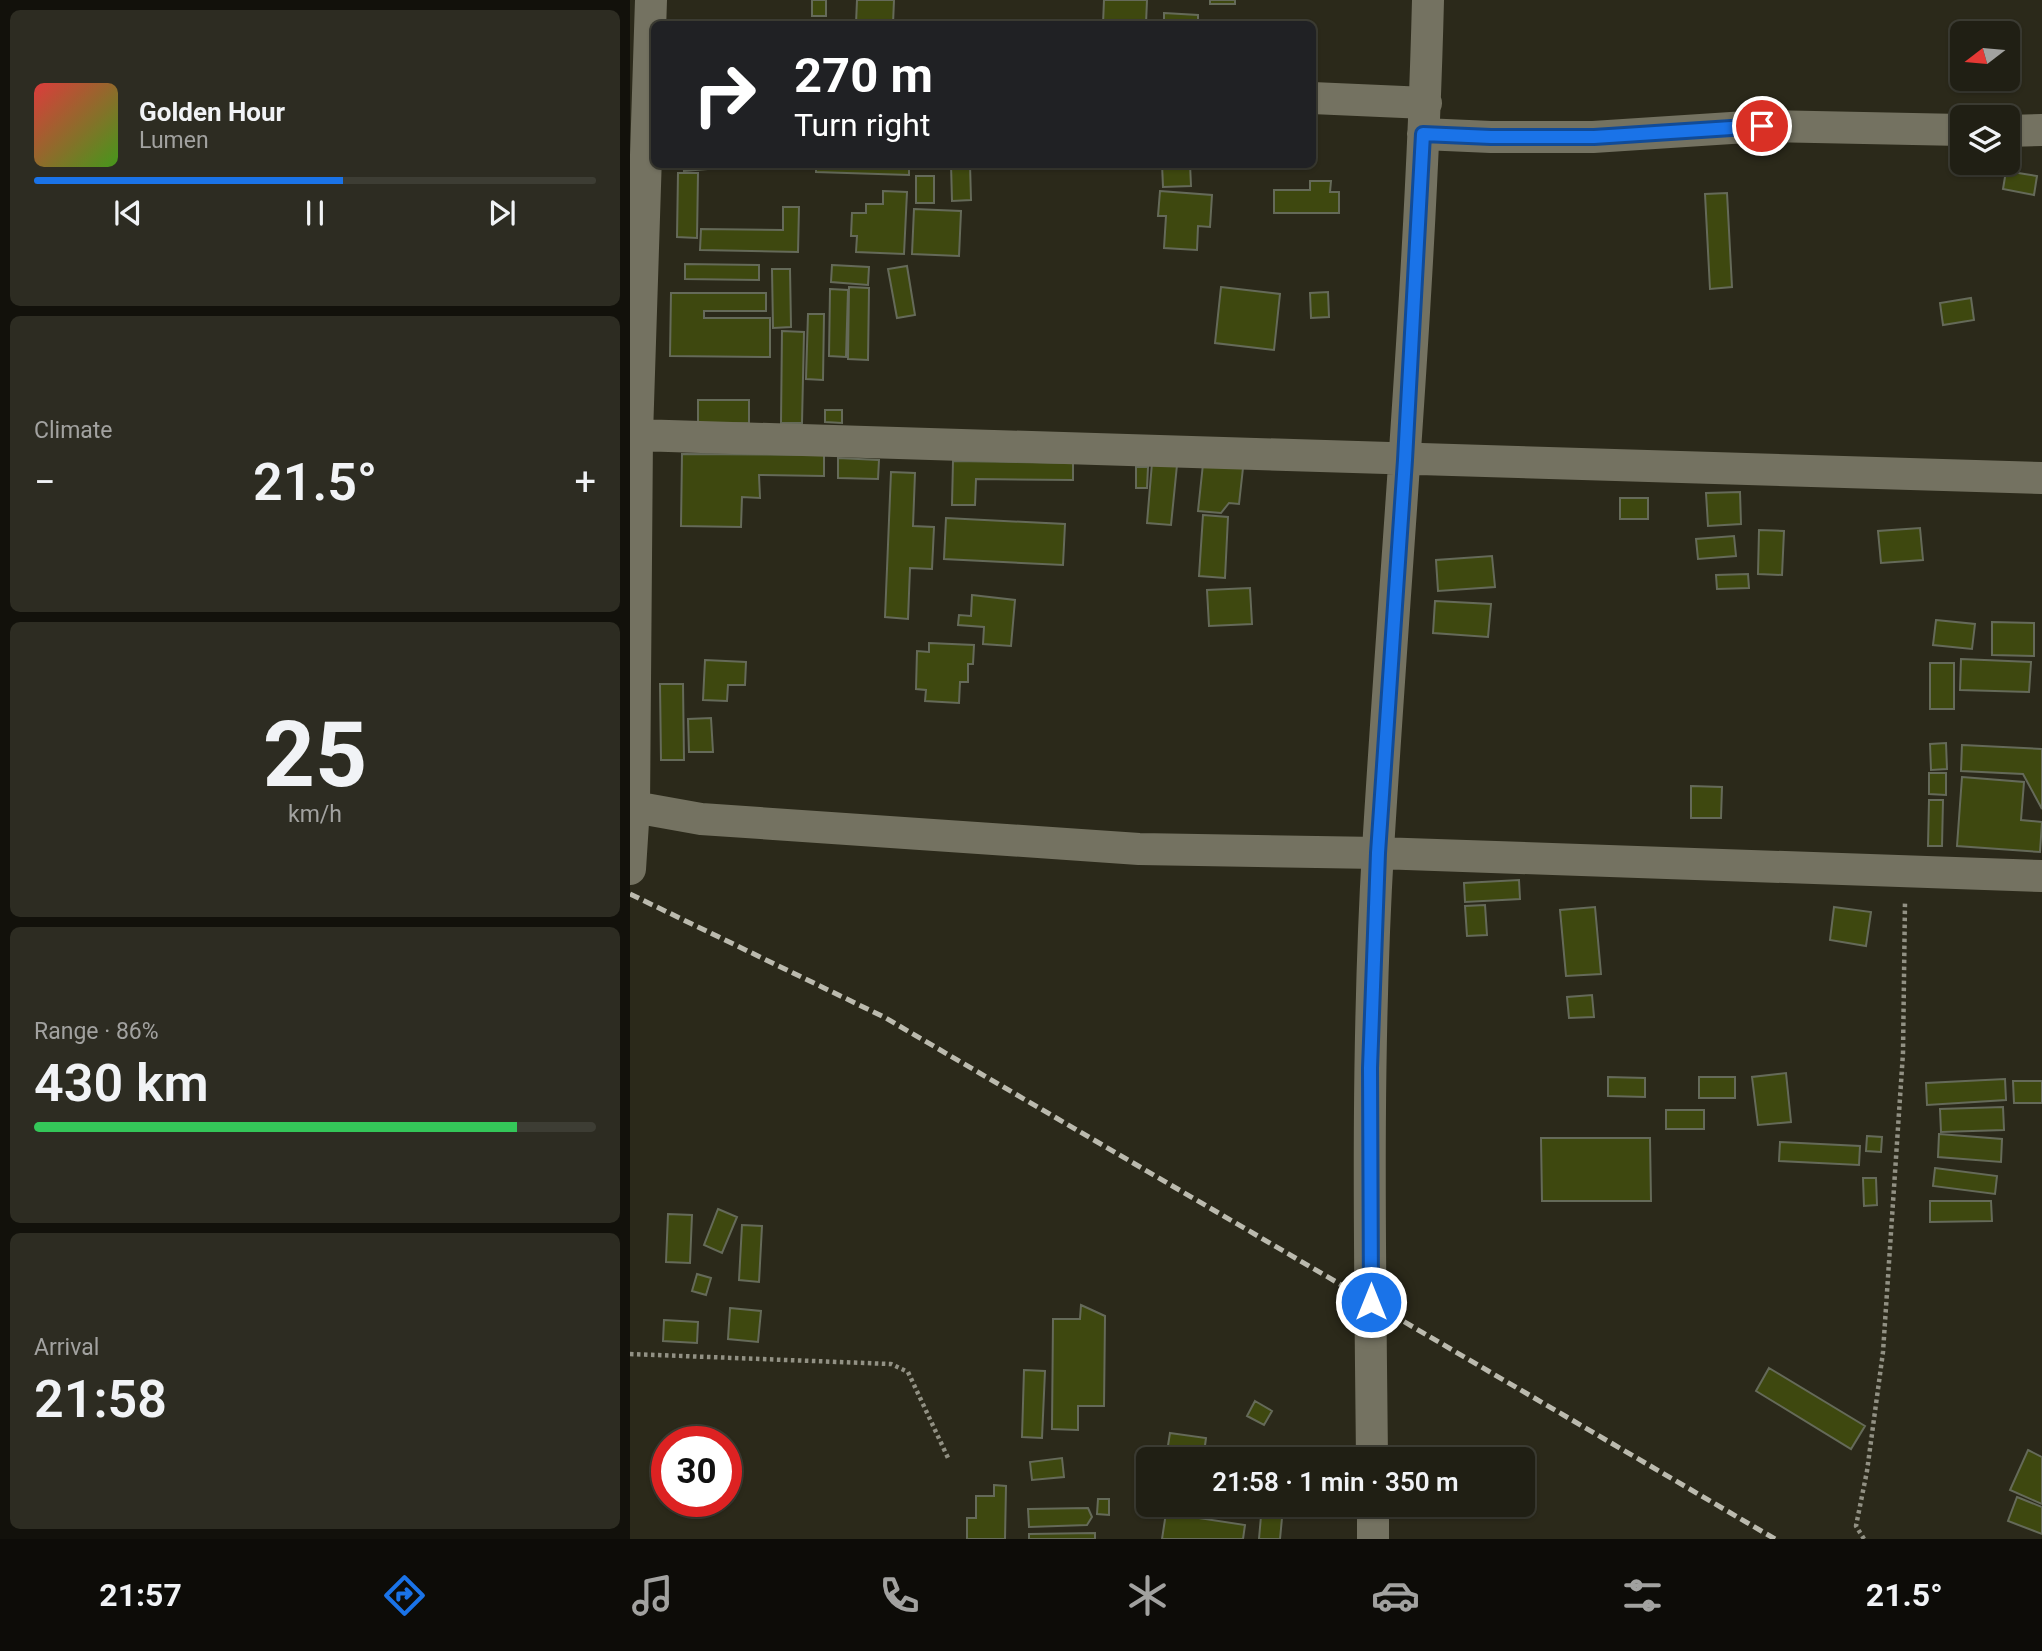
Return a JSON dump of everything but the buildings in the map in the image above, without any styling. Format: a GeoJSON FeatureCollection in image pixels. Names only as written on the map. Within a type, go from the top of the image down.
{"type":"FeatureCollection","features":[{"type":"Feature","properties":{"kind":"street"},"geometry":{"type":"LineString","coordinates":[[651,0],[651,21]]}},
{"type":"Feature","properties":{"kind":"street"},"geometry":{"type":"LineString","coordinates":[[1372,1447],[1370,1068],[1378,853],[1405,460],[1428,0]]}},
{"type":"Feature","properties":{"kind":"street"},"geometry":{"type":"LineString","coordinates":[[1316,99],[1424,119],[1491,137],[1594,137],[1762,126],[1950,130]]}},
{"type":"Feature","properties":{"kind":"street"},"geometry":{"type":"LineString","coordinates":[[630,869],[634,807],[636,435],[651,105]]}},
{"type":"Feature","properties":{"kind":"street"},"geometry":{"type":"LineString","coordinates":[[2020,131],[2042,130]]}},
{"type":"Feature","properties":{"kind":"street"},"geometry":{"type":"LineString","coordinates":[[636,435],[2042,478]]}},
{"type":"Feature","properties":{"kind":"street"},"geometry":{"type":"LineString","coordinates":[[634,807],[701,819],[1139,849],[1378,853],[2042,876]]}},
{"type":"Feature","properties":{"kind":"street"},"geometry":{"type":"LineString","coordinates":[[1373,1517],[1373,1539]]}},
{"type":"Feature","properties":{"kind":"path"},"geometry":{"type":"LineString","coordinates":[[1864,1539],[1856,1526],[1883,1352],[1903,1053],[1905,873]]}},
{"type":"Feature","properties":{"kind":"path"},"geometry":{"type":"LineString","coordinates":[[630,1354],[891,1364],[908,1372],[949,1460]]}},
{"type":"Feature","properties":{"kind":"railway"},"geometry":{"type":"LineString","coordinates":[[630,894],[884,1017],[1775,1539]]}},
{"type":"Feature","properties":{"kind":"route"},"geometry":{"type":"LineString","coordinates":[[1371,1302],[1370,1068],[1378,853],[1405,460],[1423,134],[1594,137],[1762,126]]}}]}
